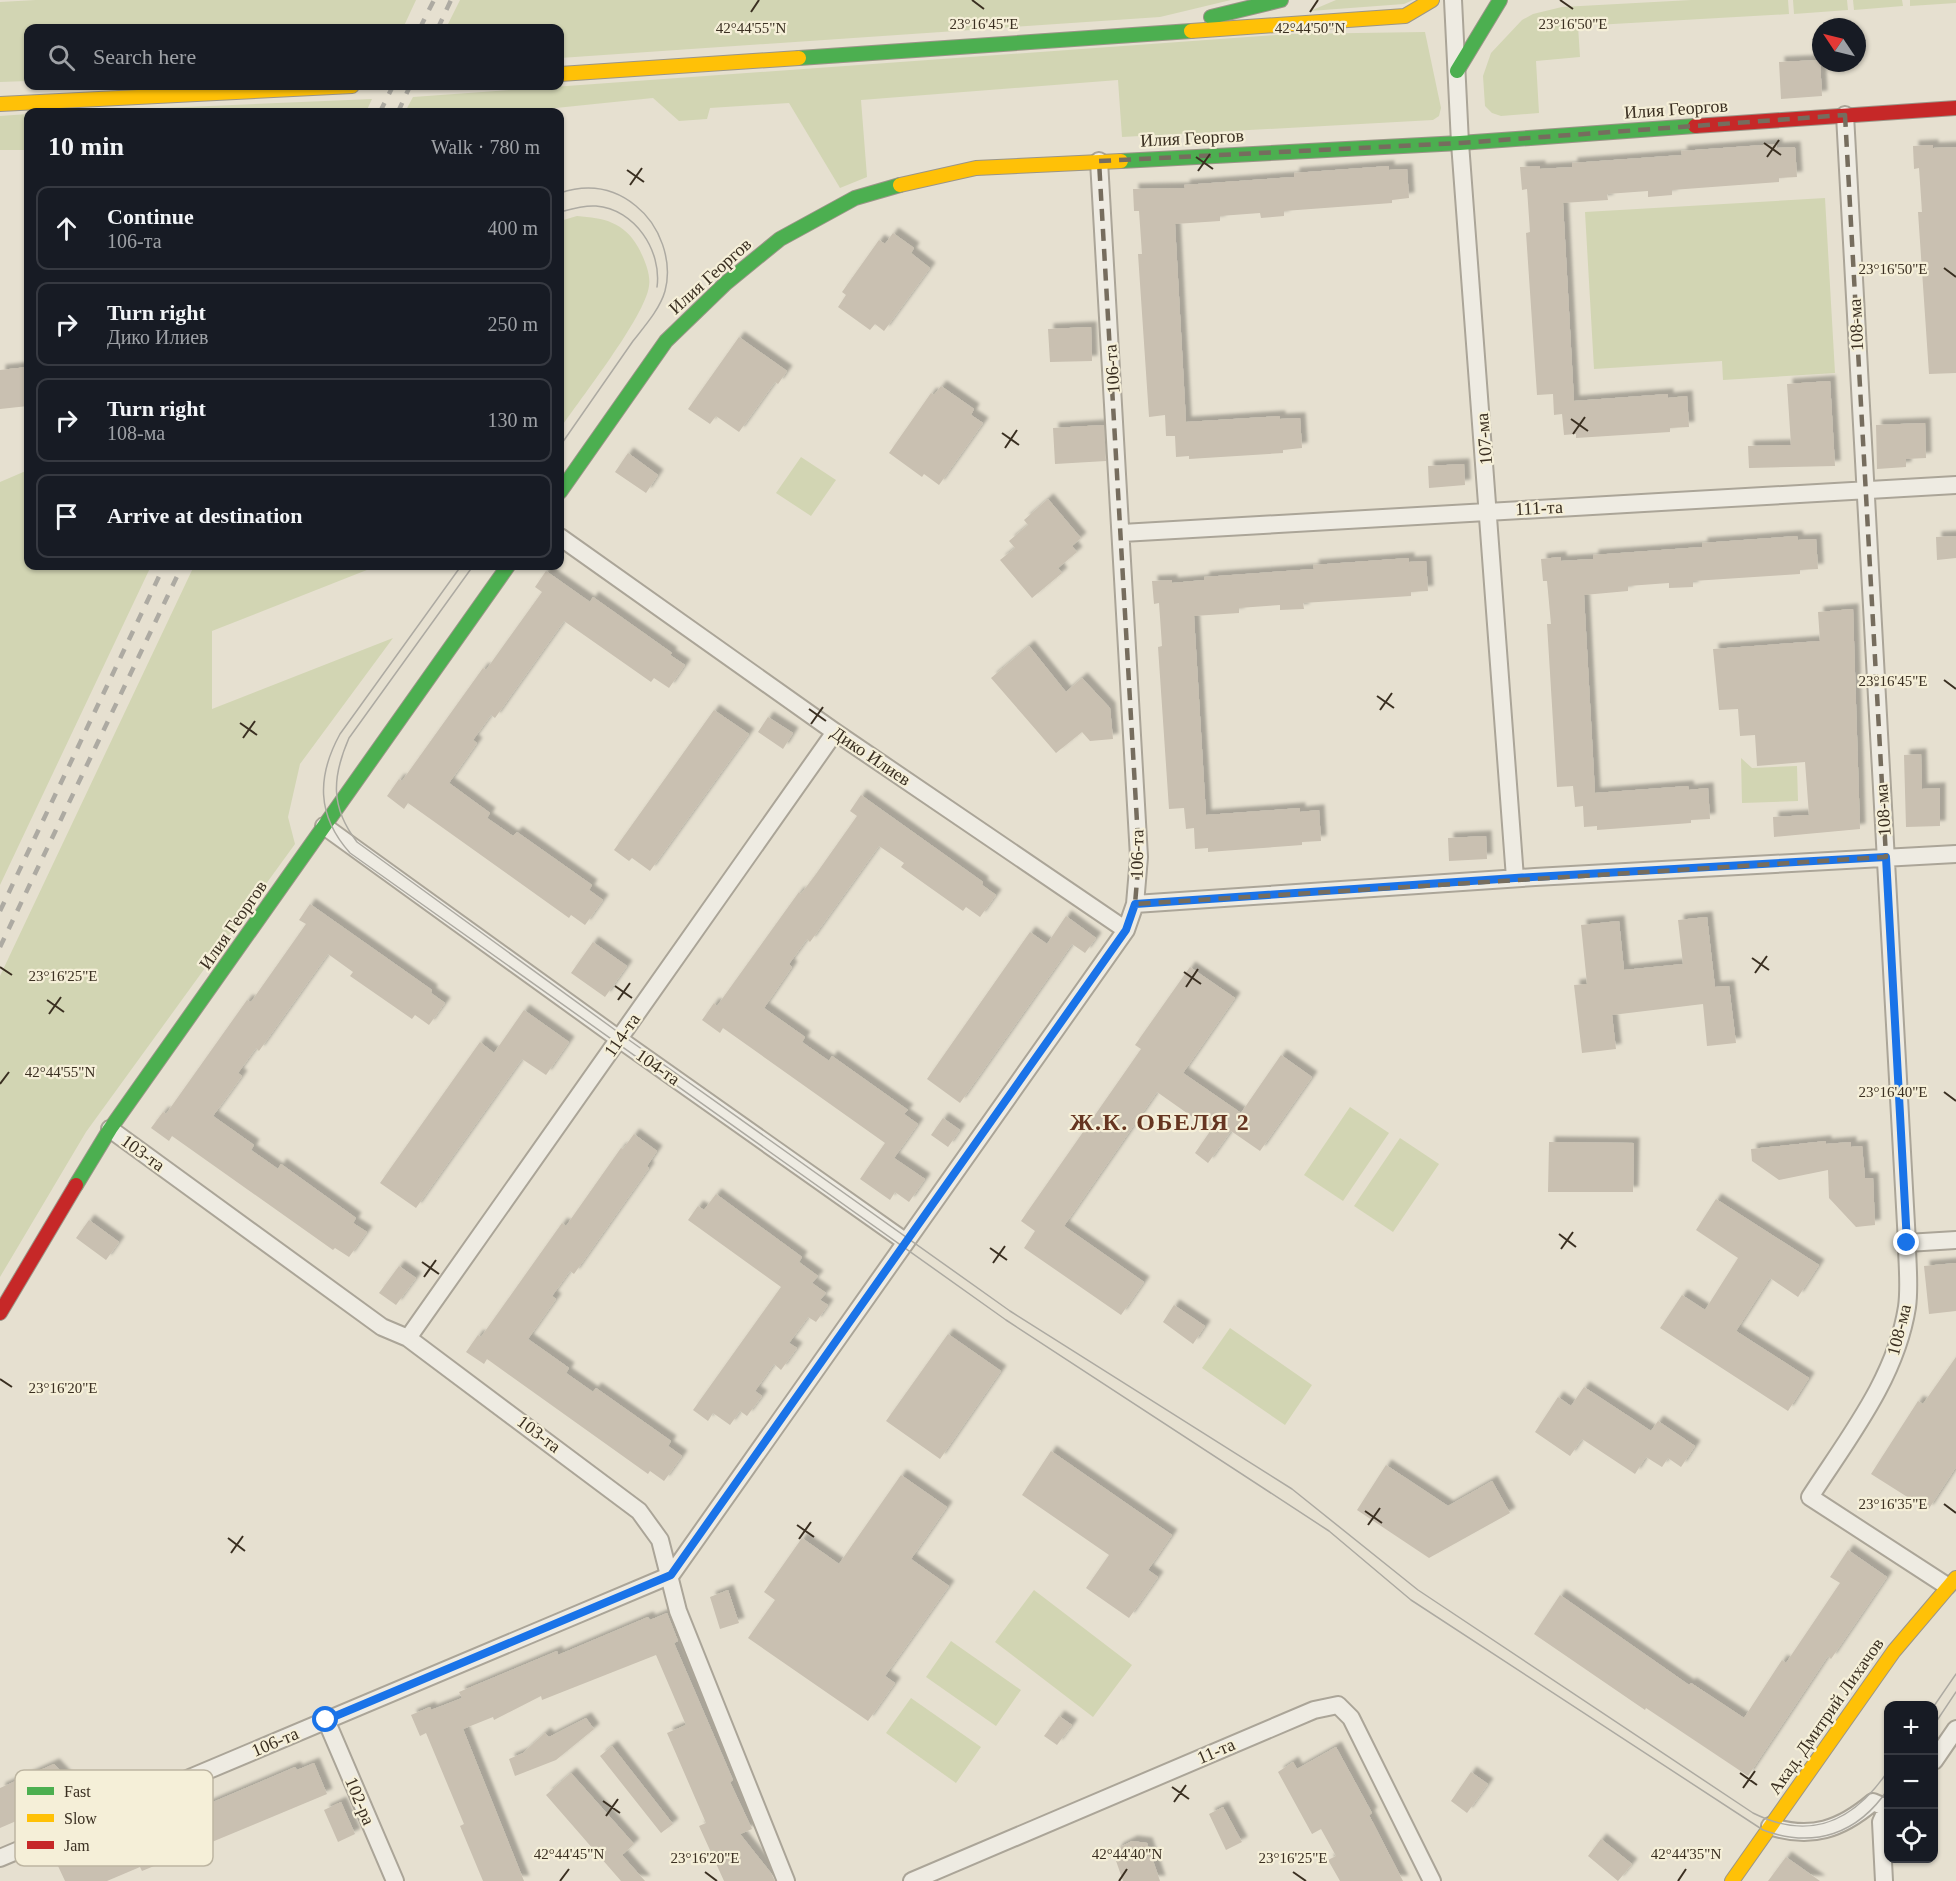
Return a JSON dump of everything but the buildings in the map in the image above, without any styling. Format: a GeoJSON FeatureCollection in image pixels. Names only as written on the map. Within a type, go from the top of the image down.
{"type":"FeatureCollection","features":[{"type":"Feature","properties":{"kind":"street"},"geometry":{"type":"LineString","coordinates":[[1162,32],[1281,0]]}},
{"type":"Feature","properties":{"kind":"street"},"geometry":{"type":"LineString","coordinates":[[564,74],[1405,16],[1432,0]]}},
{"type":"Feature","properties":{"kind":"street","name":"107-ма"},"geometry":{"type":"LineString","coordinates":[[1453,0],[1461,143],[1490,511],[1515,878]]}},
{"type":"Feature","properties":{"kind":"street"},"geometry":{"type":"LineString","coordinates":[[1456,71],[1500,0]]}},
{"type":"Feature","properties":{"kind":"street"},"geometry":{"type":"LineString","coordinates":[[0,104],[268,90]]}},
{"type":"Feature","properties":{"kind":"street","name":"Илия Георгов"},"geometry":{"type":"LineString","coordinates":[[564,486],[666,341],[726,283],[780,239],[855,198],[919,180],[975,168],[1461,143],[1956,108]]}},
{"type":"Feature","properties":{"kind":"street","name":"108-ма"},"geometry":{"type":"LineString","coordinates":[[1845,115],[1907,1243],[1907,1306],[1896,1350],[1878,1392],[1810,1497],[1952,1582]]}},
{"type":"Feature","properties":{"kind":"street","name":"106-та"},"geometry":{"type":"LineString","coordinates":[[208,1770],[671,1575],[1126,930],[1135,904],[1139,857],[1122,534],[1098,161]]}},
{"type":"Feature","properties":{"kind":"street","name":"111-та"},"geometry":{"type":"LineString","coordinates":[[1122,534],[1956,485]]}},
{"type":"Feature","properties":{"kind":"street","name":"Дико Илиев"},"geometry":{"type":"LineString","coordinates":[[564,540],[835,732],[1126,930]]}},
{"type":"Feature","properties":{"kind":"street","name":"Илия Георгов"},"geometry":{"type":"LineString","coordinates":[[0,1313],[110,1129],[505,570]]}},
{"type":"Feature","properties":{"kind":"street","name":"114-та"},"geometry":{"type":"LineString","coordinates":[[408,1338],[835,732]]}},
{"type":"Feature","properties":{"kind":"street","name":"104-та"},"geometry":{"type":"LineString","coordinates":[[324,826],[619,1040],[906,1242]]}},
{"type":"Feature","properties":{"kind":"street"},"geometry":{"type":"LineString","coordinates":[[1135,904],[1515,878],[1956,854]]}},
{"type":"Feature","properties":{"kind":"street","name":"103-та"},"geometry":{"type":"LineString","coordinates":[[110,1129],[382,1327],[408,1338],[639,1511],[660,1540],[671,1575],[678,1611],[760,1809],[786,1881]]}},
{"type":"Feature","properties":{"kind":"street"},"geometry":{"type":"LineString","coordinates":[[1907,1243],[1956,1240]]}},
{"type":"Feature","properties":{"kind":"street","name":"Акад. Дмитрий Лихачов"},"geometry":{"type":"LineString","coordinates":[[1741,1877],[1770,1826],[1894,1651],[1952,1582]]}},
{"type":"Feature","properties":{"kind":"street","name":"11-та"},"geometry":{"type":"LineString","coordinates":[[912,1881],[1314,1710],[1338,1705],[1351,1718],[1432,1881]]}},
{"type":"Feature","properties":{"kind":"street","name":"102-ра"},"geometry":{"type":"LineString","coordinates":[[326,1720],[395,1881]]}},
{"type":"Feature","properties":{"kind":"street"},"geometry":{"type":"LineString","coordinates":[[1938,1755],[1956,1729]]}},
{"type":"Feature","properties":{"kind":"street"},"geometry":{"type":"LineString","coordinates":[[1770,1826],[1787,1832],[1828,1830],[1852,1820],[1873,1802],[1884,1806]]}},
{"type":"Feature","properties":{"kind":"street"},"geometry":{"type":"LineString","coordinates":[[1884,1881],[1881,1822],[1888,1809]]}},
{"type":"Feature","properties":{"kind":"street","name":"106-та"},"geometry":{"type":"LineString","coordinates":[[0,1858],[15,1852]]}},
{"type":"Feature","properties":{"kind":"highlighted area"},"geometry":{"type":"Polygon","coordinates":[[[1845,115],[1886,857],[1135,904],[1139,857],[1099,161],[1460,143],[1845,115]]]}},
{"type":"Feature","properties":{"kind":"green space"},"geometry":{"type":"Polygon","coordinates":[[[36,0],[416,0],[405,24],[24,24],[24,81],[0,82],[0,2],[36,0]]]}},
{"type":"Feature","properties":{"kind":"green space"},"geometry":{"type":"Polygon","coordinates":[[[460,0],[1231,0],[1160,17],[564,58],[564,24],[448,24],[460,0]]]}},
{"type":"Feature","properties":{"kind":"green space"},"geometry":{"type":"Polygon","coordinates":[[[1336,0],[1413,0],[1404,4],[1310,11],[1336,0]]]}},
{"type":"Feature","properties":{"kind":"green space"},"geometry":{"type":"Polygon","coordinates":[[[1691,0],[1788,0],[1789,14],[1578,26],[1580,57],[1536,61],[1539,113],[1501,116],[1492,113],[1485,106],[1483,76],[1491,53],[1522,20],[1533,14],[1562,7],[1691,0]]]}},
{"type":"Feature","properties":{"kind":"green space"},"geometry":{"type":"Polygon","coordinates":[[[1793,0],[1847,0],[1848,10],[1794,14],[1793,0]]]}},
{"type":"Feature","properties":{"kind":"green space"},"geometry":{"type":"Polygon","coordinates":[[[1853,0],[1902,0],[1903,6],[1854,10],[1853,0]]]}},
{"type":"Feature","properties":{"kind":"green space"},"geometry":{"type":"Polygon","coordinates":[[[1910,0],[1956,0],[1956,3],[1910,6],[1910,0]]]}},
{"type":"Feature","properties":{"kind":"green space"},"geometry":{"type":"Polygon","coordinates":[[[1425,32],[1441,108],[1439,116],[1433,120],[1122,137],[1118,80],[861,100],[867,177],[840,188],[789,103],[710,108],[707,119],[679,121],[653,98],[556,108],[407,108],[413,97],[511,90],[564,90],[564,86],[1291,34],[1425,32]]]}},
{"type":"Feature","properties":{"kind":"green space"},"geometry":{"type":"Polygon","coordinates":[[[372,99],[368,108],[164,108],[372,99]]]}},
{"type":"Feature","properties":{"kind":"green space"},"geometry":{"type":"Polygon","coordinates":[[[24,114],[24,150],[0,150],[0,116],[24,114]]]}},
{"type":"Feature","properties":{"kind":"green space"},"geometry":{"type":"Polygon","coordinates":[[[1825,198],[1835,373],[1723,380],[1722,361],[1594,369],[1585,212],[1825,198]]]}},
{"type":"Feature","properties":{"kind":"green space"},"geometry":{"type":"Polygon","coordinates":[[[577,216],[596,218],[620,227],[638,247],[645,261],[649,286],[645,300],[624,337],[564,423],[564,220],[577,216]]]}},
{"type":"Feature","properties":{"kind":"green space"},"geometry":{"type":"Polygon","coordinates":[[[801,457],[836,480],[811,516],[776,493],[801,457]]]}},
{"type":"Feature","properties":{"kind":"green space"},"geometry":{"type":"Polygon","coordinates":[[[24,472],[24,570],[149,570],[0,885],[0,482],[24,472]]]}},
{"type":"Feature","properties":{"kind":"green space"},"geometry":{"type":"Polygon","coordinates":[[[192,570],[367,570],[212,631],[212,709],[393,638],[300,764],[288,817],[295,844],[86,1132],[0,1277],[0,976],[192,570]]]}},
{"type":"Feature","properties":{"kind":"green space"},"geometry":{"type":"Polygon","coordinates":[[[1741,758],[1752,768],[1797,766],[1798,801],[1742,803],[1741,758]]]}},
{"type":"Feature","properties":{"kind":"green space"},"geometry":{"type":"Polygon","coordinates":[[[1350,1107],[1389,1133],[1343,1201],[1304,1175],[1350,1107]]]}},
{"type":"Feature","properties":{"kind":"green space"},"geometry":{"type":"Polygon","coordinates":[[[1400,1138],[1439,1164],[1393,1232],[1354,1206],[1400,1138]]]}},
{"type":"Feature","properties":{"kind":"green space"},"geometry":{"type":"Polygon","coordinates":[[[1230,1328],[1312,1385],[1285,1425],[1202,1368],[1230,1328]]]}},
{"type":"Feature","properties":{"kind":"green space"},"geometry":{"type":"Polygon","coordinates":[[[1034,1590],[1132,1665],[1093,1717],[995,1642],[1034,1590]]]}},
{"type":"Feature","properties":{"kind":"green space"},"geometry":{"type":"Polygon","coordinates":[[[951,1641],[1021,1690],[996,1726],[926,1677],[951,1641]]]}},
{"type":"Feature","properties":{"kind":"green space"},"geometry":{"type":"Polygon","coordinates":[[[911,1698],[981,1747],[956,1783],[886,1733],[911,1698]]]}},
{"type":"Feature","properties":{"kind":"tram line"},"geometry":{"type":"LineString","coordinates":[[564,192],[600,189],[618,195],[636,206],[658,233],[666,256],[667,268],[665,291],[656,311],[564,440]]}},
{"type":"Feature","properties":{"kind":"tram line"},"geometry":{"type":"LineString","coordinates":[[564,211],[596,206],[610,209],[634,223],[650,246],[655,260],[657,287]]}},
{"type":"Feature","properties":{"kind":"tram line"},"geometry":{"type":"LineString","coordinates":[[458,570],[340,734],[332,750],[324,780],[326,810],[339,839],[350,853],[1006,1320],[1329,1531],[1411,1600],[1763,1830],[1782,1836],[1800,1838],[1833,1834],[1863,1817],[1884,1794]]}},
{"type":"Feature","properties":{"kind":"tram line"},"geometry":{"type":"LineString","coordinates":[[470,570],[349,738],[343,752],[336,792],[342,816],[357,842],[622,1035],[1010,1311],[1292,1489],[1418,1590],[1753,1813],[1774,1822],[1794,1826],[1812,1826],[1830,1822],[1861,1803],[1884,1776]]}},
{"type":"Feature","properties":{"kind":"tram line"},"geometry":{"type":"LineString","coordinates":[[1937,1701],[1956,1674]]}},
{"type":"Feature","properties":{"kind":"tram line"},"geometry":{"type":"LineString","coordinates":[[1938,1719],[1956,1692]]}},
{"type":"Feature","properties":{"kind":"railway"},"geometry":{"type":"LineString","coordinates":[[422,24],[434,0]]}},
{"type":"Feature","properties":{"kind":"railway"},"geometry":{"type":"LineString","coordinates":[[440,24],[451,0]]}},
{"type":"Feature","properties":{"kind":"railway"},"geometry":{"type":"LineString","coordinates":[[382,108],[391,90]]}},
{"type":"Feature","properties":{"kind":"railway"},"geometry":{"type":"LineString","coordinates":[[400,108],[408,90]]}},
{"type":"Feature","properties":{"kind":"railway"},"geometry":{"type":"LineString","coordinates":[[0,911],[162,570]]}},
{"type":"Feature","properties":{"kind":"railway"},"geometry":{"type":"LineString","coordinates":[[0,947],[180,570]]}},
{"type":"Feature","properties":{"kind":"traffic: fast"},"geometry":{"type":"LineString","coordinates":[[1211,17],[1281,0]]}},
{"type":"Feature","properties":{"kind":"traffic: fast"},"geometry":{"type":"LineString","coordinates":[[1457,71],[1500,0]]}},
{"type":"Feature","properties":{"kind":"traffic: fast"},"geometry":{"type":"LineString","coordinates":[[799,58],[1191,31]]}},
{"type":"Feature","properties":{"kind":"traffic: fast"},"geometry":{"type":"LineString","coordinates":[[1121,161],[1460,143],[1695,126]]}},
{"type":"Feature","properties":{"kind":"traffic: fast"},"geometry":{"type":"LineString","coordinates":[[564,486],[666,341],[726,283],[780,239],[855,198],[900,185]]}},
{"type":"Feature","properties":{"kind":"traffic: fast"},"geometry":{"type":"LineString","coordinates":[[76,1185],[110,1129],[505,570]]}},
{"type":"Feature","properties":{"kind":"traffic: slow"},"geometry":{"type":"LineString","coordinates":[[1191,31],[1405,16],[1432,0]]}},
{"type":"Feature","properties":{"kind":"traffic: slow"},"geometry":{"type":"LineString","coordinates":[[564,74],[799,58]]}},
{"type":"Feature","properties":{"kind":"traffic: slow"},"geometry":{"type":"LineString","coordinates":[[0,104],[274,90]]}},
{"type":"Feature","properties":{"kind":"traffic: slow"},"geometry":{"type":"LineString","coordinates":[[900,185],[976,168],[1121,161]]}},
{"type":"Feature","properties":{"kind":"traffic: slow"},"geometry":{"type":"LineString","coordinates":[[1732,1881],[1894,1651],[1956,1578]]}},
{"type":"Feature","properties":{"kind":"traffic: jam"},"geometry":{"type":"LineString","coordinates":[[1695,126],[1956,108]]}},
{"type":"Feature","properties":{"kind":"traffic: jam"},"geometry":{"type":"LineString","coordinates":[[0,1313],[76,1185]]}},
{"type":"Feature","properties":{"kind":"district","name":"Ж.К. ОБЕЛЯ 2"},"geometry":{"type":"Point","coordinates":[1160,1122]}},
{"type":"Feature","properties":{"kind":"route"},"geometry":{"type":"LineString","coordinates":[[326,1720],[671,1575],[1126,930],[1135,904],[1515,878],[1886,857],[1907,1243]]}}]}
